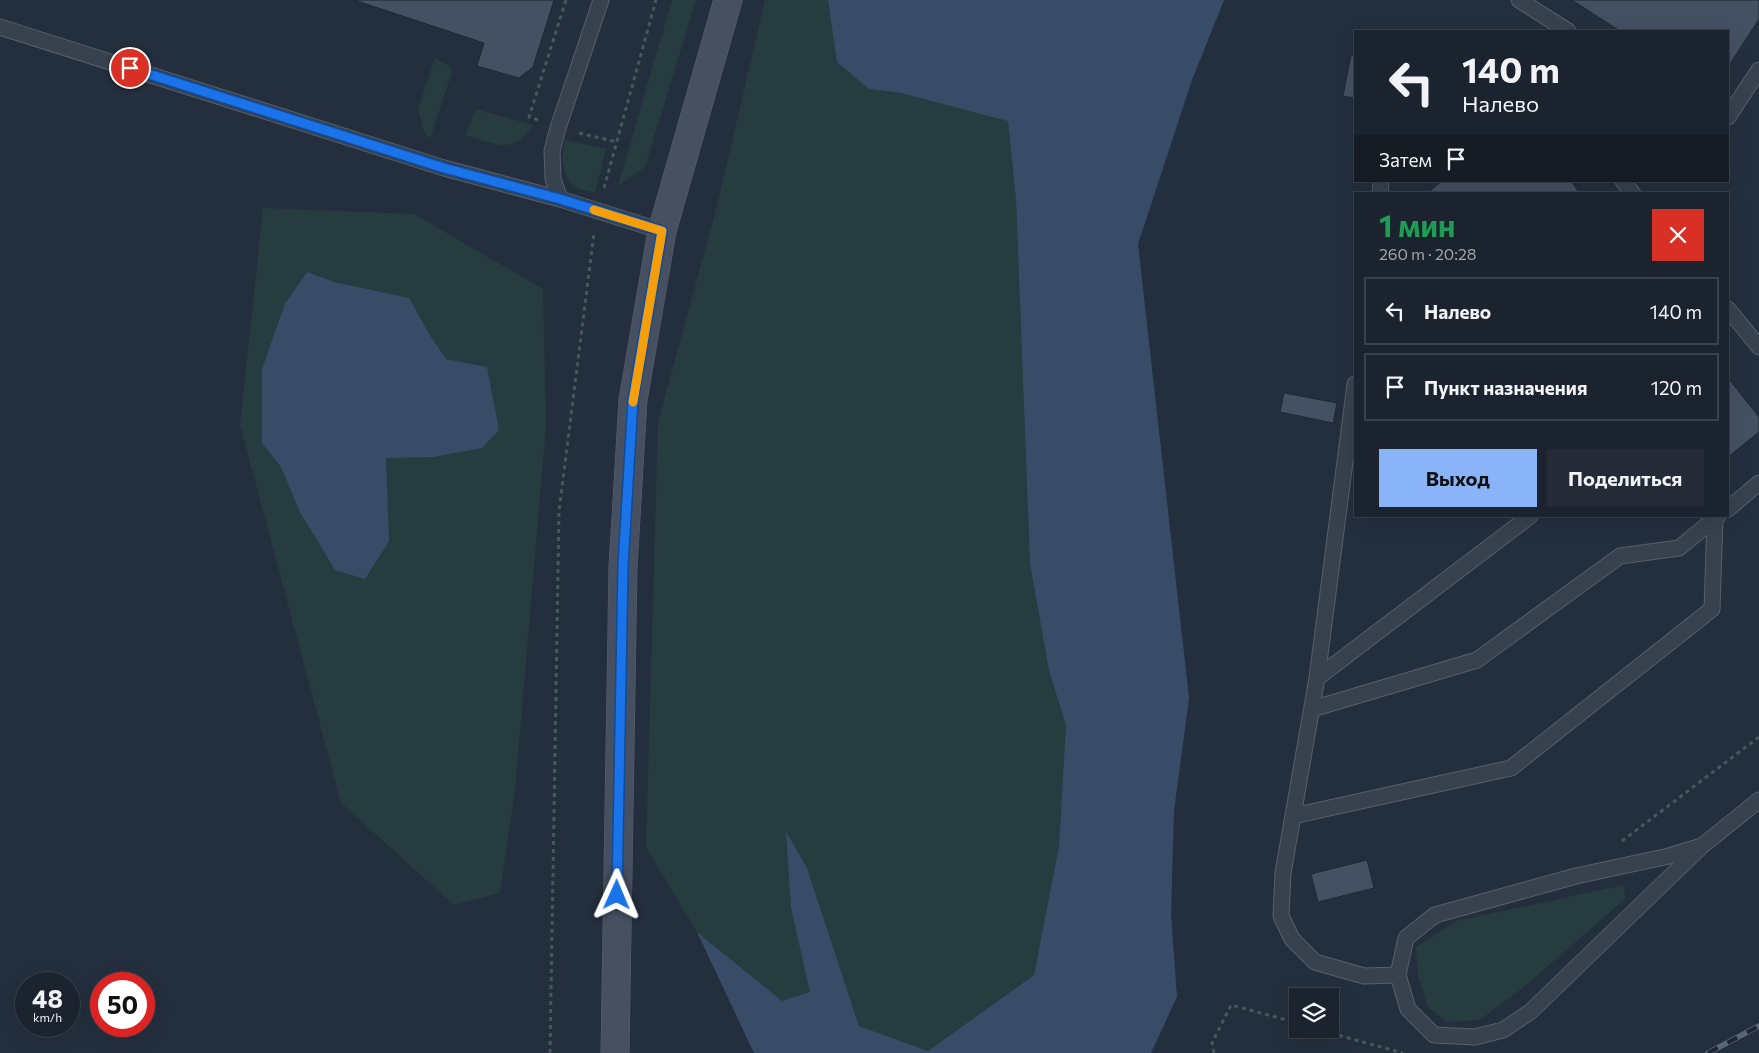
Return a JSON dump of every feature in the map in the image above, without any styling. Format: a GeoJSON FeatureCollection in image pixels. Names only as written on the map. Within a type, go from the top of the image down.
{"type":"FeatureCollection","features":[{"type":"Feature","properties":{"kind":"main road"},"geometry":{"type":"LineString","coordinates":[[615,1053],[623,566],[633,400],[662,231],[728,0]]}},
{"type":"Feature","properties":{"kind":"lane"},"geometry":{"type":"LineString","coordinates":[[560,199],[553,179],[552,151],[601,0]]}},
{"type":"Feature","properties":{"kind":"lane"},"geometry":{"type":"LineString","coordinates":[[1519,0],[1566,30]]}},
{"type":"Feature","properties":{"kind":"lane"},"geometry":{"type":"LineString","coordinates":[[0,27],[444,168],[560,199],[662,231]]}},
{"type":"Feature","properties":{"kind":"lane"},"geometry":{"type":"LineString","coordinates":[[1729,115],[1759,70]]}},
{"type":"Feature","properties":{"kind":"lane"},"geometry":{"type":"LineString","coordinates":[[1624,182],[1631,192]]}},
{"type":"Feature","properties":{"kind":"lane"},"geometry":{"type":"LineString","coordinates":[[1729,310],[1759,347]]}},
{"type":"Feature","properties":{"kind":"lane"},"geometry":{"type":"LineString","coordinates":[[1354,392],[1312,709],[1283,873],[1281,916],[1292,939],[1315,962],[1364,976],[1398,975]]}},
{"type":"Feature","properties":{"kind":"lane"},"geometry":{"type":"LineString","coordinates":[[1729,508],[1759,483]]}},
{"type":"Feature","properties":{"kind":"lane"},"geometry":{"type":"LineString","coordinates":[[1316,678],[1529,517]]}},
{"type":"Feature","properties":{"kind":"lane"},"geometry":{"type":"LineString","coordinates":[[1312,709],[1477,660],[1620,556],[1679,548],[1717,518]]}},
{"type":"Feature","properties":{"kind":"lane"},"geometry":{"type":"LineString","coordinates":[[1293,816],[1510,768],[1712,609],[1717,518]]}},
{"type":"Feature","properties":{"kind":"lane"},"geometry":{"type":"LineString","coordinates":[[1702,846],[1669,856],[1576,876],[1435,914],[1406,938],[1398,975],[1408,1009],[1434,1035],[1475,1037],[1503,1030],[1530,1012],[1702,846],[1759,800]]}},
{"type":"Feature","properties":{"kind":"path"},"geometry":{"type":"LineString","coordinates":[[550,1053],[559,511],[597,211],[656,0]]}},
{"type":"Feature","properties":{"kind":"path"},"geometry":{"type":"LineString","coordinates":[[1616,845],[1759,737]]}},
{"type":"Feature","properties":{"kind":"path"},"geometry":{"type":"LineString","coordinates":[[1214,1053],[1212,1043],[1231,1005],[1289,1021]]}},
{"type":"Feature","properties":{"kind":"path"},"geometry":{"type":"LineString","coordinates":[[1339,1035],[1402,1053]]}},
{"type":"Feature","properties":{"kind":"green space"},"geometry":{"type":"Polygon","coordinates":[[[672,0],[696,0],[645,167],[618,186],[672,0]]]}},
{"type":"Feature","properties":{"kind":"green space"},"geometry":{"type":"Polygon","coordinates":[[[765,0],[828,0],[828,4],[869,89],[901,93],[1008,120],[1016,199],[1030,564],[1049,671],[1066,725],[1059,846],[1034,975],[928,1051],[859,1026],[807,868],[787,832],[791,908],[811,992],[782,1002],[697,932],[646,847],[658,422],[717,206],[765,0]]]}},
{"type":"Feature","properties":{"kind":"green space"},"geometry":{"type":"Polygon","coordinates":[[[435,58],[448,65],[452,72],[430,139],[424,132],[418,109],[435,58]]]}},
{"type":"Feature","properties":{"kind":"green space"},"geometry":{"type":"Polygon","coordinates":[[[476,109],[533,125],[526,135],[511,144],[503,145],[485,142],[465,135],[476,109]]]}},
{"type":"Feature","properties":{"kind":"green space"},"geometry":{"type":"Polygon","coordinates":[[[565,140],[606,149],[595,193],[575,187],[566,175],[563,164],[565,140]]]}},
{"type":"Feature","properties":{"kind":"green space"},"geometry":{"type":"Polygon","coordinates":[[[263,208],[414,214],[543,289],[546,426],[515,791],[500,893],[454,905],[341,803],[240,425],[263,208]]]}},
{"type":"Feature","properties":{"kind":"green space"},"geometry":{"type":"Polygon","coordinates":[[[1624,885],[1625,899],[1525,986],[1480,1020],[1447,1022],[1428,1007],[1418,976],[1416,947],[1456,921],[1624,885]]]}},
{"type":"Feature","properties":{"kind":"water"},"geometry":{"type":"Polygon","coordinates":[[[828,0],[1224,0],[1192,80],[1138,244],[1189,698],[1174,811],[1171,915],[1177,997],[1151,1053],[754,1053],[697,932],[782,1001],[810,992],[791,908],[786,831],[807,868],[859,1026],[928,1051],[1034,975],[1059,846],[1066,725],[1049,671],[1030,564],[1016,199],[1008,121],[901,93],[869,89],[837,62],[828,0]]]}},
{"type":"Feature","properties":{"kind":"water"},"geometry":{"type":"Polygon","coordinates":[[[307,272],[334,282],[409,298],[446,359],[487,367],[499,430],[482,448],[433,457],[386,458],[389,541],[365,579],[335,570],[300,512],[281,467],[262,443],[262,369],[285,304],[307,272]]]}},
{"type":"Feature","properties":{"kind":"building"},"geometry":{"type":"Polygon","coordinates":[[[354,0],[554,0],[533,67],[519,78],[477,66],[484,43],[354,0]]]}},
{"type":"Feature","properties":{"kind":"building"},"geometry":{"type":"Polygon","coordinates":[[[1572,0],[1759,0],[1759,19],[1729,65],[1729,30],[1618,30],[1572,0]]]}},
{"type":"Feature","properties":{"kind":"building"},"geometry":{"type":"Polygon","coordinates":[[[1351,55],[1354,56],[1354,98],[1343,96],[1351,55]]]}},
{"type":"Feature","properties":{"kind":"building"},"geometry":{"type":"Polygon","coordinates":[[[1441,182],[1572,182],[1579,192],[1428,192],[1441,182]]]}},
{"type":"Feature","properties":{"kind":"building"},"geometry":{"type":"Polygon","coordinates":[[[1729,379],[1759,417],[1759,432],[1729,456],[1729,379]]]}},
{"type":"Feature","properties":{"kind":"building"},"geometry":{"type":"Polygon","coordinates":[[[1284,393],[1337,403],[1333,423],[1280,412],[1284,393]]]}},
{"type":"Feature","properties":{"kind":"building"},"geometry":{"type":"Polygon","coordinates":[[[1367,860],[1374,888],[1318,902],[1311,874],[1367,860]]]}},
{"type":"Feature","properties":{"kind":"railway"},"geometry":{"type":"LineString","coordinates":[[1708,1053],[1759,1026]]}},
{"type":"Feature","properties":{"kind":"slow traffic"},"geometry":{"type":"LineString","coordinates":[[594,210],[662,231],[633,402]]}},
{"type":"Feature","properties":{"kind":"route"},"geometry":{"type":"LineString","coordinates":[[130,68],[444,168],[560,199],[662,231],[633,400],[623,566],[617,895]]}}]}
